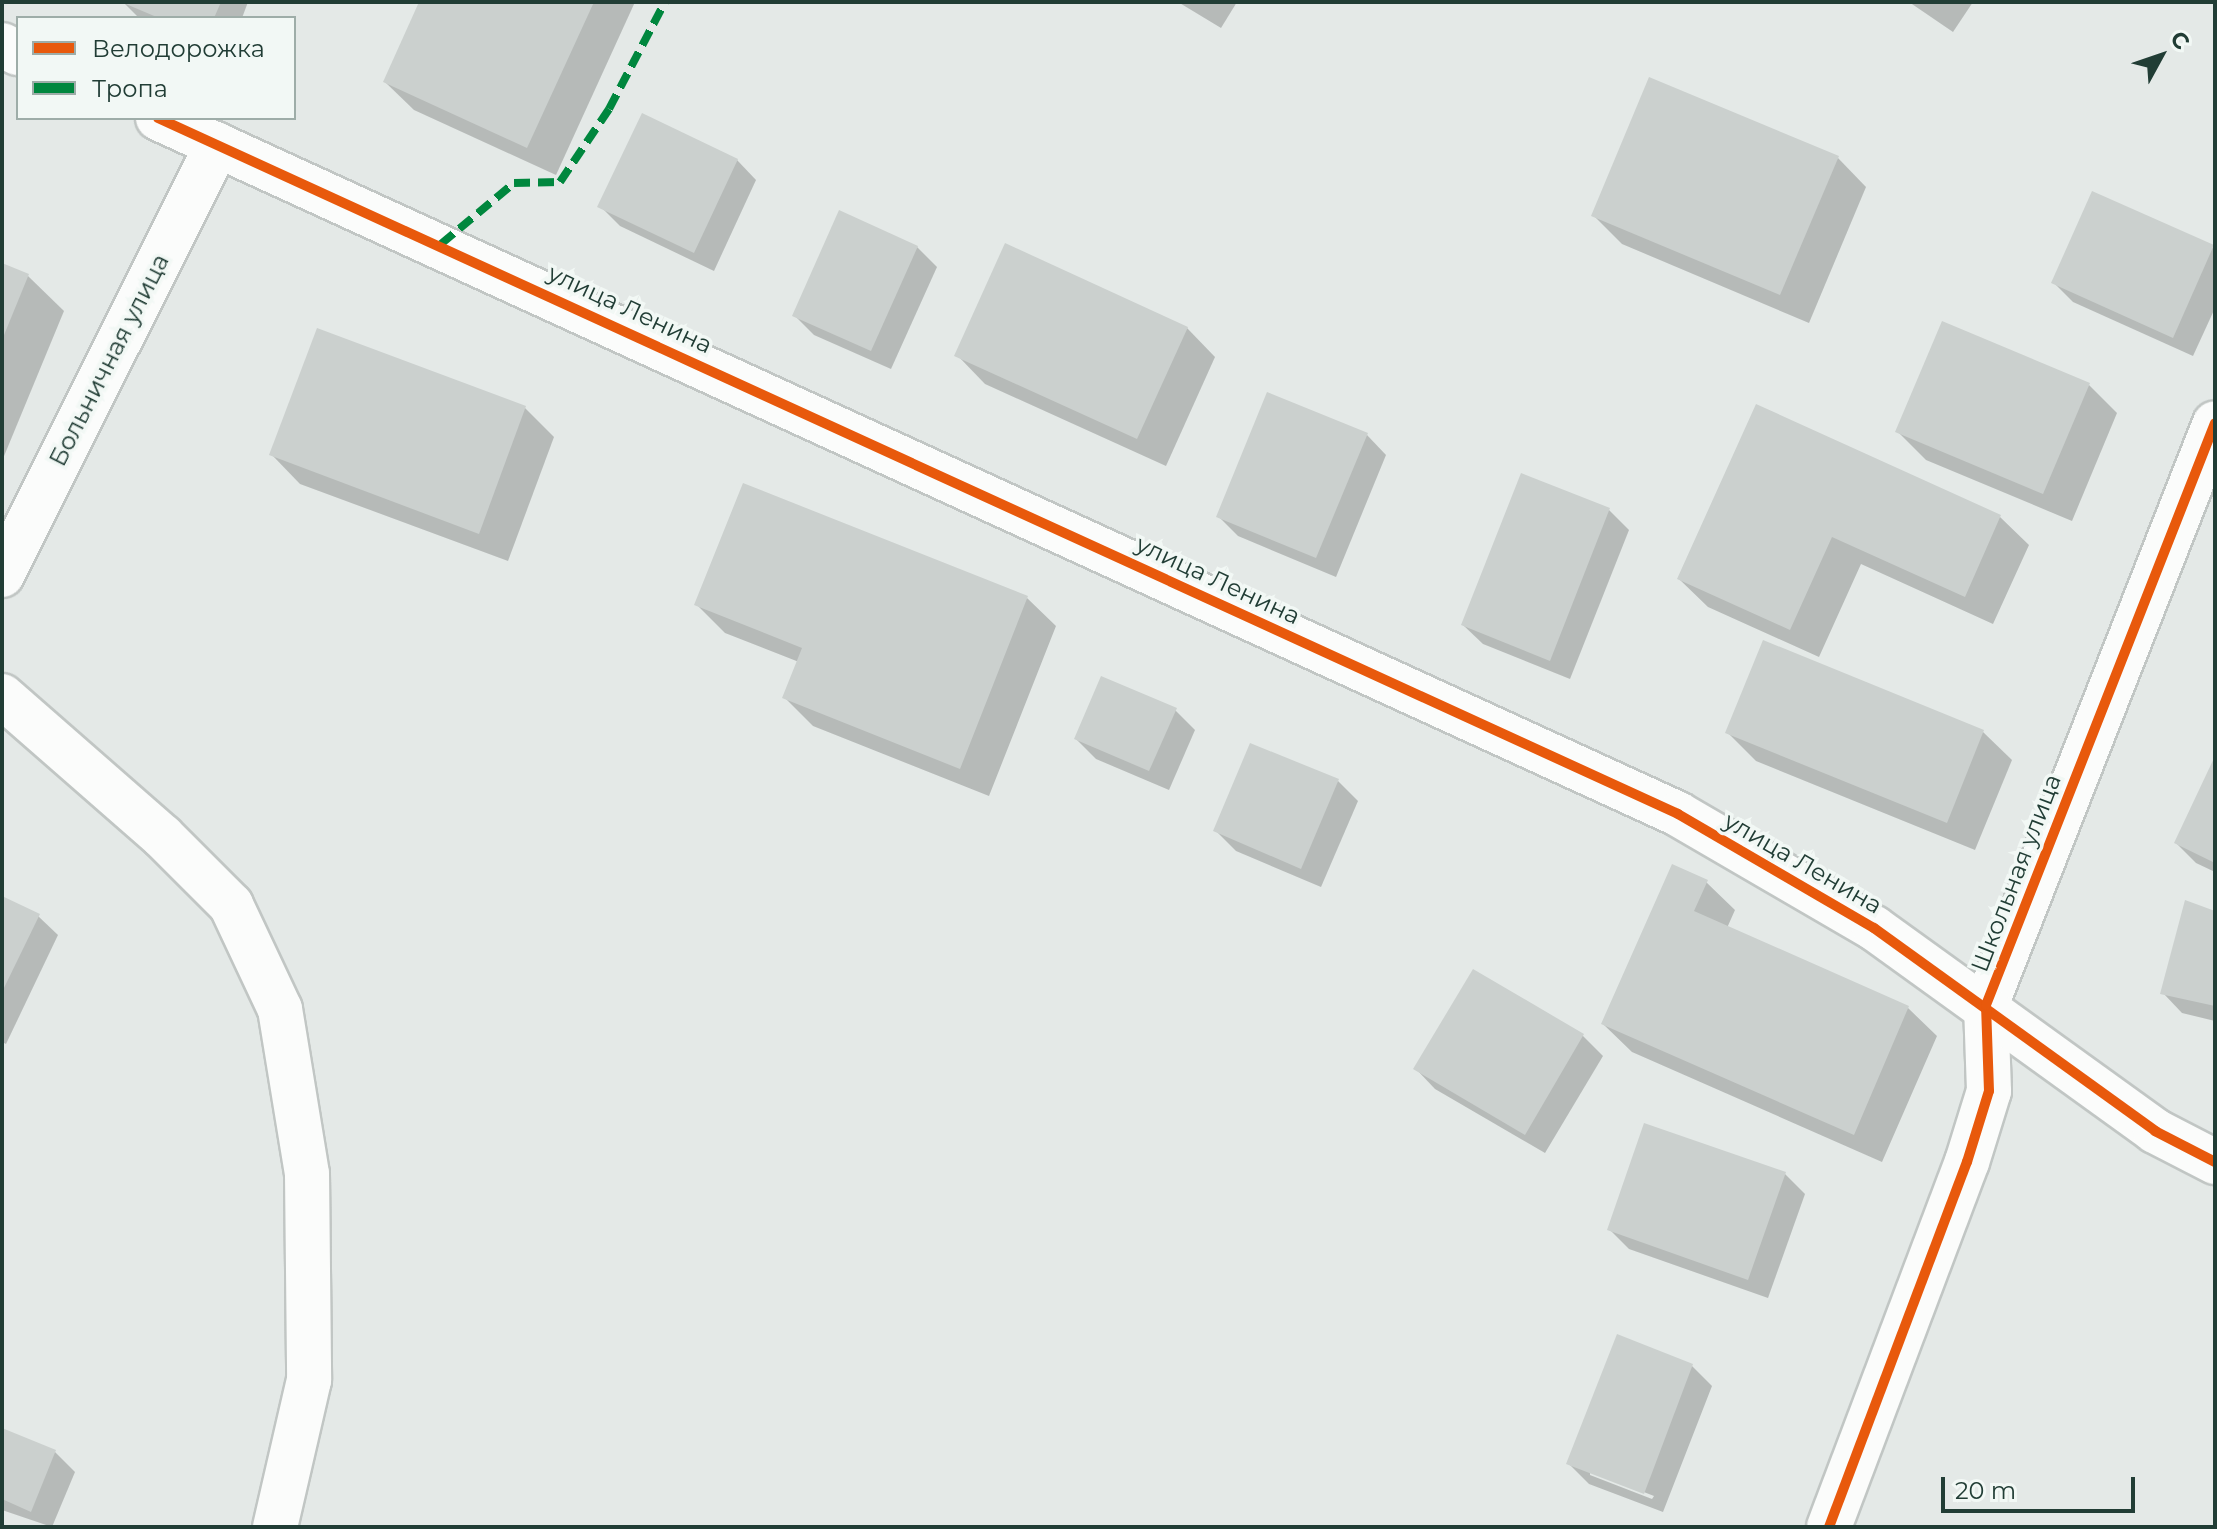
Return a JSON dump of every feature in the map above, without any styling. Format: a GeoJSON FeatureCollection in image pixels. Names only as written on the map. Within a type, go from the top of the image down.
{"type":"FeatureCollection","features":[{"type":"Feature","properties":{"kind":"street","name":"улица Ленина"},"geometry":{"type":"LineString","coordinates":[[162,120],[1678,814],[1874,928],[1986,1005],[2155,1131],[2215,1162]]}},
{"type":"Feature","properties":{"kind":"street","name":"Больничная улица"},"geometry":{"type":"LineString","coordinates":[[2,575],[217,145]]}},
{"type":"Feature","properties":{"kind":"street","name":"Школьная улица"},"geometry":{"type":"LineString","coordinates":[[1829,1527],[1989,1091],[1986,1005],[2215,423]]}},
{"type":"Feature","properties":{"kind":"street"},"geometry":{"type":"LineString","coordinates":[[2,696],[162,836],[231,905],[280,1009],[307,1174],[309,1380],[275,1527]]}},
{"type":"Feature","properties":{"kind":"building"},"geometry":{"type":"Polygon","coordinates":[[[121,2],[221,2],[215,16],[154,16],[121,2]]]}},
{"type":"Feature","properties":{"kind":"building"},"geometry":{"type":"Polygon","coordinates":[[[419,2],[594,2],[527,148],[383,82],[419,2]]]}},
{"type":"Feature","properties":{"kind":"building"},"geometry":{"type":"Polygon","coordinates":[[[1649,77],[1839,156],[1780,295],[1591,216],[1649,77]]]}},
{"type":"Feature","properties":{"kind":"building"},"geometry":{"type":"Polygon","coordinates":[[[642,113],[738,159],[694,253],[597,207],[642,113]]]}},
{"type":"Feature","properties":{"kind":"building"},"geometry":{"type":"Polygon","coordinates":[[[2092,191],[2214,245],[2173,338],[2051,283],[2092,191]]]}},
{"type":"Feature","properties":{"kind":"building"},"geometry":{"type":"Polygon","coordinates":[[[839,210],[918,246],[871,351],[792,316],[839,210]]]}},
{"type":"Feature","properties":{"kind":"building"},"geometry":{"type":"Polygon","coordinates":[[[1005,243],[1188,327],[1137,439],[954,356],[1005,243]]]}},
{"type":"Feature","properties":{"kind":"building"},"geometry":{"type":"Polygon","coordinates":[[[2,263],[29,274],[2,340],[2,263]]]}},
{"type":"Feature","properties":{"kind":"building"},"geometry":{"type":"Polygon","coordinates":[[[1942,321],[2090,383],[2043,494],[1895,432],[1942,321]]]}},
{"type":"Feature","properties":{"kind":"building"},"geometry":{"type":"Polygon","coordinates":[[[317,328],[526,406],[479,534],[269,455],[317,328]]]}},
{"type":"Feature","properties":{"kind":"building"},"geometry":{"type":"Polygon","coordinates":[[[1267,392],[1368,433],[1316,558],[1216,517],[1267,392]]]}},
{"type":"Feature","properties":{"kind":"building"},"geometry":{"type":"Polygon","coordinates":[[[1756,404],[2001,515],[1965,597],[1832,537],[1790,630],[1677,579],[1756,404]]]}},
{"type":"Feature","properties":{"kind":"building"},"geometry":{"type":"Polygon","coordinates":[[[1521,473],[1610,508],[1550,661],[1461,625],[1521,473]]]}},
{"type":"Feature","properties":{"kind":"building"},"geometry":{"type":"Polygon","coordinates":[[[743,483],[1028,596],[960,769],[782,698],[802,648],[694,605],[743,483]]]}},
{"type":"Feature","properties":{"kind":"building"},"geometry":{"type":"Polygon","coordinates":[[[1763,640],[1984,730],[1947,823],[1725,733],[1763,640]]]}},
{"type":"Feature","properties":{"kind":"building"},"geometry":{"type":"Polygon","coordinates":[[[1101,676],[1177,708],[1149,771],[1074,739],[1101,676]]]}},
{"type":"Feature","properties":{"kind":"building"},"geometry":{"type":"Polygon","coordinates":[[[1250,743],[1339,779],[1301,869],[1213,831],[1250,743]]]}},
{"type":"Feature","properties":{"kind":"building"},"geometry":{"type":"Polygon","coordinates":[[[2215,756],[2215,863],[2174,843],[2215,756]]]}},
{"type":"Feature","properties":{"kind":"building"},"geometry":{"type":"Polygon","coordinates":[[[1672,864],[1708,880],[1694,911],[1909,1006],[1854,1135],[1601,1024],[1672,864]]]}},
{"type":"Feature","properties":{"kind":"building"},"geometry":{"type":"Polygon","coordinates":[[[2,896],[40,914],[2,992],[2,896]]]}},
{"type":"Feature","properties":{"kind":"building"},"geometry":{"type":"Polygon","coordinates":[[[2185,900],[2215,911],[2215,1006],[2160,994],[2185,900]]]}},
{"type":"Feature","properties":{"kind":"building"},"geometry":{"type":"Polygon","coordinates":[[[1473,969],[1584,1034],[1525,1135],[1413,1069],[1473,969]]]}},
{"type":"Feature","properties":{"kind":"building"},"geometry":{"type":"Polygon","coordinates":[[[1644,1123],[1786,1172],[1748,1280],[1607,1230],[1644,1123]]]}},
{"type":"Feature","properties":{"kind":"building"},"geometry":{"type":"Polygon","coordinates":[[[1617,1334],[1693,1364],[1644,1494],[1566,1464],[1617,1334]]]}},
{"type":"Feature","properties":{"kind":"building"},"geometry":{"type":"Polygon","coordinates":[[[2,1428],[56,1450],[31,1512],[2,1499],[2,1428]]]}},
{"type":"Feature","properties":{"kind":"marked path"},"geometry":{"type":"LineString","coordinates":[[441,244],[514,183],[560,182],[609,109],[665,2]]}},
{"type":"Feature","properties":{"kind":"cycle path"},"geometry":{"type":"LineString","coordinates":[[162,120],[1678,814],[1874,928],[2155,1131],[2215,1162]]}},
{"type":"Feature","properties":{"kind":"cycle path"},"geometry":{"type":"LineString","coordinates":[[1829,1527],[1967,1162],[1989,1091],[1986,1005],[2215,423]]}}]}
